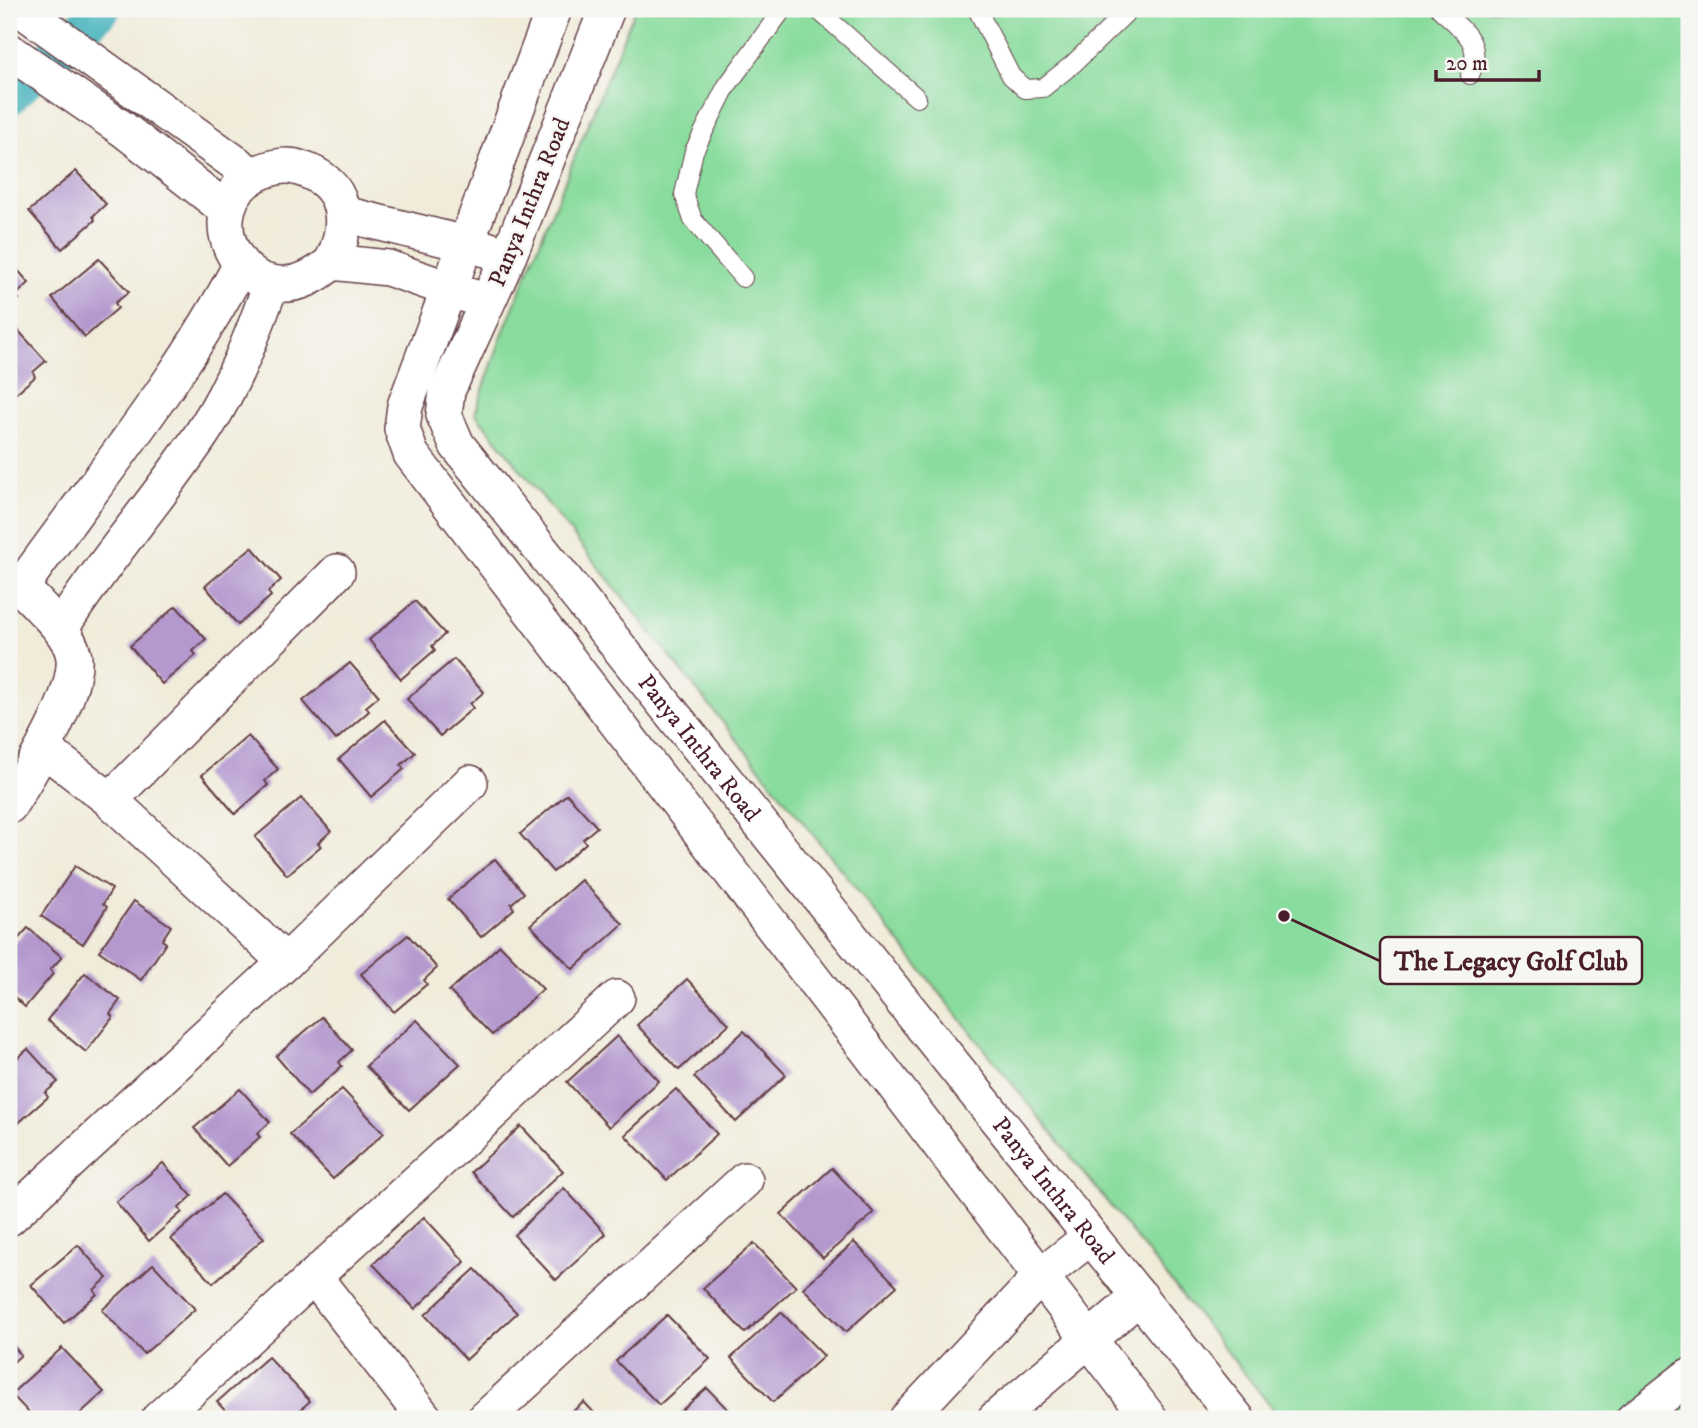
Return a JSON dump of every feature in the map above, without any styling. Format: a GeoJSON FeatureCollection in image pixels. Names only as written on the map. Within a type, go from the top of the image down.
{"type":"FeatureCollection","features":[{"type":"Feature","properties":{"kind":"street"},"geometry":{"type":"LineString","coordinates":[[21,9],[253,175]]}},
{"type":"Feature","properties":{"kind":"street","name":"Panya Inthra Road"},"geometry":{"type":"LineString","coordinates":[[554,9],[468,244],[405,405],[402,429],[411,454],[1150,1419]]}},
{"type":"Feature","properties":{"kind":"street","name":"Panya Inthra Road"},"geometry":{"type":"LineString","coordinates":[[607,9],[509,255],[447,391],[444,415],[457,445],[1237,1419]]}},
{"type":"Feature","properties":{"kind":"street"},"geometry":{"type":"LineString","coordinates":[[14,55],[139,141],[227,209]]}},
{"type":"Feature","properties":{"kind":"street"},"geometry":{"type":"LineString","coordinates":[[139,141],[162,109]]}},
{"type":"Feature","properties":{"kind":"street"},"geometry":{"type":"LineString","coordinates":[[274,167],[297,167],[318,176],[335,192],[344,214],[343,239],[332,262],[316,277],[294,285],[271,284],[254,277],[240,266],[227,239],[227,209],[237,190],[253,175],[274,167]]}},
{"type":"Feature","properties":{"kind":"street"},"geometry":{"type":"LineString","coordinates":[[344,214],[509,255]]}},
{"type":"Feature","properties":{"kind":"street"},"geometry":{"type":"LineString","coordinates":[[332,262],[388,268],[488,303]]}},
{"type":"Feature","properties":{"kind":"street"},"geometry":{"type":"LineString","coordinates":[[9,806],[45,750],[70,680],[74,658],[61,628],[15,586],[150,413],[212,320],[240,266]]}},
{"type":"Feature","properties":{"kind":"street"},"geometry":{"type":"LineString","coordinates":[[61,628],[94,575],[205,429],[242,362],[271,284]]}},
{"type":"Feature","properties":{"kind":"street"},"geometry":{"type":"LineString","coordinates":[[110,800],[337,572]]}},
{"type":"Feature","properties":{"kind":"street"},"geometry":{"type":"LineString","coordinates":[[45,750],[110,800],[286,961]]}},
{"type":"Feature","properties":{"kind":"street"},"geometry":{"type":"LineString","coordinates":[[9,1218],[286,961],[470,783]]}},
{"type":"Feature","properties":{"kind":"street"},"geometry":{"type":"LineString","coordinates":[[159,1419],[617,998]]}},
{"type":"Feature","properties":{"kind":"street"},"geometry":{"type":"LineString","coordinates":[[485,1419],[745,1180]]}},
{"type":"Feature","properties":{"kind":"street"},"geometry":{"type":"LineString","coordinates":[[907,1419],[1041,1276],[1090,1237]]}},
{"type":"Feature","properties":{"kind":"street"},"geometry":{"type":"LineString","coordinates":[[315,1278],[425,1419]]}},
{"type":"Feature","properties":{"kind":"street"},"geometry":{"type":"LineString","coordinates":[[995,1419],[1140,1296]]}},
{"type":"Feature","properties":{"kind":"street"},"geometry":{"type":"LineString","coordinates":[[1634,1419],[1689,1376]]}},
{"type":"Feature","properties":{"kind":"lane"},"geometry":{"type":"LineString","coordinates":[[743,278],[693,220],[684,194],[694,152],[726,87],[783,9]]}},
{"type":"Feature","properties":{"kind":"lane"},"geometry":{"type":"LineString","coordinates":[[817,9],[917,98]]}},
{"type":"Feature","properties":{"kind":"lane"},"geometry":{"type":"LineString","coordinates":[[977,9],[1011,76],[1025,89],[1043,88],[1073,64],[1130,9]]}},
{"type":"Feature","properties":{"kind":"lane"},"geometry":{"type":"LineString","coordinates":[[1440,9],[1474,45],[1477,58],[1470,75]]}},
{"type":"Feature","properties":{"kind":"green space"},"geometry":{"type":"Polygon","coordinates":[[[635,9],[1689,9],[1689,1419],[1281,1419],[475,413],[502,335],[635,9]]]}},
{"type":"Feature","properties":{"kind":"building"},"geometry":{"type":"Polygon","coordinates":[[[76,171],[106,204],[93,216],[95,220],[62,249],[29,211],[76,171]]]}},
{"type":"Feature","properties":{"kind":"building"},"geometry":{"type":"Polygon","coordinates":[[[99,259],[129,292],[115,303],[118,308],[85,337],[52,298],[99,259]]]}},
{"type":"Feature","properties":{"kind":"building"},"geometry":{"type":"Polygon","coordinates":[[[9,260],[29,283],[16,295],[19,299],[9,308],[9,260]]]}},
{"type":"Feature","properties":{"kind":"building"},"geometry":{"type":"Polygon","coordinates":[[[16,328],[46,361],[33,372],[35,377],[9,399],[9,334],[16,328]]]}},
{"type":"Feature","properties":{"kind":"building"},"geometry":{"type":"Polygon","coordinates":[[[252,547],[281,580],[268,592],[271,596],[238,625],[205,586],[252,547]]]}},
{"type":"Feature","properties":{"kind":"building"},"geometry":{"type":"Polygon","coordinates":[[[415,601],[445,634],[432,646],[435,650],[401,679],[369,640],[415,601]]]}},
{"type":"Feature","properties":{"kind":"building"},"geometry":{"type":"Polygon","coordinates":[[[176,606],[206,639],[193,651],[196,655],[162,684],[130,646],[176,606]]]}},
{"type":"Feature","properties":{"kind":"building"},"geometry":{"type":"Polygon","coordinates":[[[454,659],[484,692],[470,704],[473,708],[440,736],[407,699],[454,659]]]}},
{"type":"Feature","properties":{"kind":"building"},"geometry":{"type":"Polygon","coordinates":[[[350,663],[379,696],[366,707],[369,711],[336,740],[303,701],[350,663]]]}},
{"type":"Feature","properties":{"kind":"building"},"geometry":{"type":"Polygon","coordinates":[[[385,720],[415,753],[401,765],[404,769],[371,797],[339,759],[385,720]]]}},
{"type":"Feature","properties":{"kind":"building"},"geometry":{"type":"Polygon","coordinates":[[[248,736],[278,769],[265,781],[268,785],[235,814],[202,775],[248,736]]]}},
{"type":"Feature","properties":{"kind":"building"},"geometry":{"type":"Polygon","coordinates":[[[567,794],[597,827],[583,839],[586,843],[553,872],[520,834],[567,794]]]}},
{"type":"Feature","properties":{"kind":"building"},"geometry":{"type":"Polygon","coordinates":[[[301,798],[331,831],[318,843],[321,846],[287,875],[255,837],[301,798]]]}},
{"type":"Feature","properties":{"kind":"building"},"geometry":{"type":"Polygon","coordinates":[[[495,859],[524,893],[511,904],[514,909],[481,937],[448,899],[495,859]]]}},
{"type":"Feature","properties":{"kind":"building"},"geometry":{"type":"Polygon","coordinates":[[[75,866],[112,889],[103,904],[107,907],[83,944],[41,916],[75,866]]]}},
{"type":"Feature","properties":{"kind":"building"},"geometry":{"type":"Polygon","coordinates":[[[581,880],[623,924],[573,969],[530,925],[581,880]]]}},
{"type":"Feature","properties":{"kind":"building"},"geometry":{"type":"Polygon","coordinates":[[[134,901],[171,926],[162,940],[166,943],[141,980],[99,951],[134,901]]]}},
{"type":"Feature","properties":{"kind":"building"},"geometry":{"type":"Polygon","coordinates":[[[28,928],[62,957],[50,970],[53,974],[25,1007],[9,992],[9,949],[28,928]]]}},
{"type":"Feature","properties":{"kind":"building"},"geometry":{"type":"Polygon","coordinates":[[[408,935],[437,968],[424,980],[427,984],[394,1012],[361,974],[408,935]]]}},
{"type":"Feature","properties":{"kind":"building"},"geometry":{"type":"Polygon","coordinates":[[[500,945],[543,989],[492,1035],[449,991],[500,945]]]}},
{"type":"Feature","properties":{"kind":"building"},"geometry":{"type":"Polygon","coordinates":[[[85,973],[120,1000],[110,1014],[113,1017],[86,1052],[47,1020],[85,973]]]}},
{"type":"Feature","properties":{"kind":"building"},"geometry":{"type":"Polygon","coordinates":[[[687,979],[729,1024],[679,1070],[637,1025],[687,979]]]}},
{"type":"Feature","properties":{"kind":"building"},"geometry":{"type":"Polygon","coordinates":[[[322,1017],[352,1050],[339,1062],[342,1066],[309,1095],[276,1056],[322,1017]]]}},
{"type":"Feature","properties":{"kind":"building"},"geometry":{"type":"Polygon","coordinates":[[[417,1020],[460,1064],[409,1110],[366,1066],[417,1020]]]}},
{"type":"Feature","properties":{"kind":"building"},"geometry":{"type":"Polygon","coordinates":[[[744,1031],[786,1075],[736,1122],[694,1077],[744,1031]]]}},
{"type":"Feature","properties":{"kind":"building"},"geometry":{"type":"Polygon","coordinates":[[[617,1036],[659,1081],[609,1127],[567,1082],[617,1036]]]}},
{"type":"Feature","properties":{"kind":"building"},"geometry":{"type":"Polygon","coordinates":[[[28,1049],[58,1082],[45,1093],[48,1097],[15,1126],[9,1119],[9,1065],[28,1049]]]}},
{"type":"Feature","properties":{"kind":"building"},"geometry":{"type":"Polygon","coordinates":[[[240,1089],[270,1122],[257,1134],[260,1137],[227,1166],[194,1128],[240,1089]]]}},
{"type":"Feature","properties":{"kind":"building"},"geometry":{"type":"Polygon","coordinates":[[[342,1089],[384,1133],[333,1179],[290,1134],[342,1089]]]}},
{"type":"Feature","properties":{"kind":"building"},"geometry":{"type":"Polygon","coordinates":[[[676,1089],[717,1134],[667,1180],[625,1135],[676,1089]]]}},
{"type":"Feature","properties":{"kind":"building"},"geometry":{"type":"Polygon","coordinates":[[[521,1126],[563,1171],[513,1217],[471,1172],[521,1126]]]}},
{"type":"Feature","properties":{"kind":"building"},"geometry":{"type":"Polygon","coordinates":[[[163,1163],[192,1196],[179,1208],[182,1212],[149,1241],[116,1202],[163,1163]]]}},
{"type":"Feature","properties":{"kind":"building"},"geometry":{"type":"Polygon","coordinates":[[[832,1168],[874,1213],[823,1258],[781,1214],[832,1168]]]}},
{"type":"Feature","properties":{"kind":"building"},"geometry":{"type":"Polygon","coordinates":[[[564,1188],[606,1234],[556,1280],[514,1235],[564,1188]]]}},
{"type":"Feature","properties":{"kind":"building"},"geometry":{"type":"Polygon","coordinates":[[[222,1194],[264,1238],[213,1283],[171,1239],[222,1194]]]}},
{"type":"Feature","properties":{"kind":"building"},"geometry":{"type":"Polygon","coordinates":[[[424,1217],[465,1262],[415,1309],[373,1264],[424,1217]]]}},
{"type":"Feature","properties":{"kind":"building"},"geometry":{"type":"Polygon","coordinates":[[[854,1242],[897,1286],[846,1332],[803,1288],[854,1242]]]}},
{"type":"Feature","properties":{"kind":"building"},"geometry":{"type":"Polygon","coordinates":[[[754,1243],[796,1287],[745,1333],[703,1288],[754,1243]]]}},
{"type":"Feature","properties":{"kind":"building"},"geometry":{"type":"Polygon","coordinates":[[[78,1245],[107,1278],[94,1290],[97,1294],[64,1323],[31,1285],[78,1245]]]}},
{"type":"Feature","properties":{"kind":"building"},"geometry":{"type":"Polygon","coordinates":[[[153,1264],[195,1309],[144,1354],[102,1310],[153,1264]]]}},
{"type":"Feature","properties":{"kind":"building"},"geometry":{"type":"Polygon","coordinates":[[[475,1269],[517,1313],[466,1360],[425,1315],[475,1269]]]}},
{"type":"Feature","properties":{"kind":"building"},"geometry":{"type":"Polygon","coordinates":[[[781,1312],[824,1356],[773,1402],[731,1358],[781,1312]]]}},
{"type":"Feature","properties":{"kind":"building"},"geometry":{"type":"Polygon","coordinates":[[[667,1315],[710,1359],[659,1405],[616,1361],[667,1315]]]}},
{"type":"Feature","properties":{"kind":"building"},"geometry":{"type":"Polygon","coordinates":[[[9,1341],[21,1355],[9,1366],[9,1341]]]}},
{"type":"Feature","properties":{"kind":"building"},"geometry":{"type":"Polygon","coordinates":[[[62,1348],[104,1392],[74,1419],[35,1419],[11,1394],[62,1348]]]}},
{"type":"Feature","properties":{"kind":"building"},"geometry":{"type":"Polygon","coordinates":[[[268,1357],[310,1401],[290,1419],[233,1419],[217,1402],[268,1357]]]}},
{"type":"Feature","properties":{"kind":"building"},"geometry":{"type":"Polygon","coordinates":[[[707,1388],[737,1419],[672,1419],[707,1388]]]}},
{"type":"Feature","properties":{"kind":"building"},"geometry":{"type":"Polygon","coordinates":[[[584,1402],[600,1419],[564,1419],[584,1402]]]}},
{"type":"Feature","properties":{"kind":"waterway"},"geometry":{"type":"LineString","coordinates":[[9,97],[102,9]]}},
{"type":"Feature","properties":{"kind":"place","name":"The Legacy Golf Club"},"geometry":{"type":"Point","coordinates":[1284,916]}}]}
